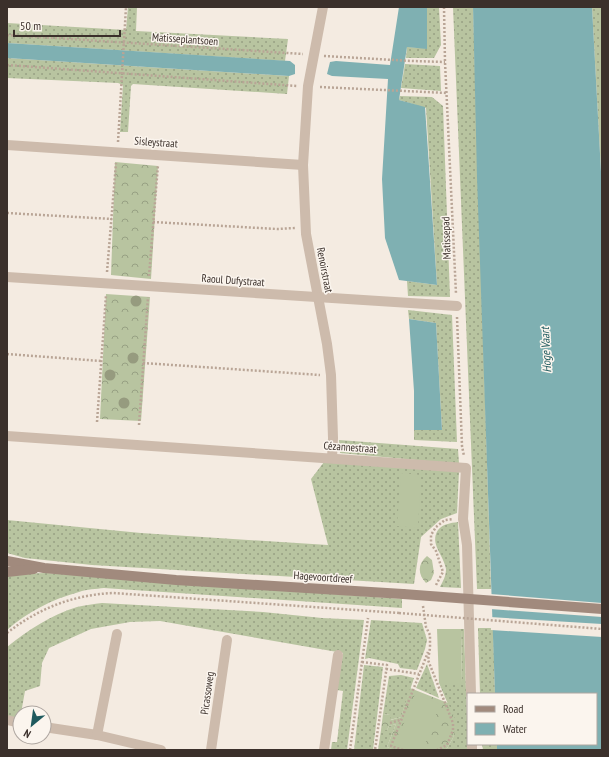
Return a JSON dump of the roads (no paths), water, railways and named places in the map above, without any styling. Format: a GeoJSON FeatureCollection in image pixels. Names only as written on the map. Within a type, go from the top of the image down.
{"type":"FeatureCollection","features":[{"type":"Feature","properties":{"kind":"main road","name":"Hagevoortdreef"},"geometry":{"type":"LineString","coordinates":[[7,561],[44,568],[184,580],[602,609]]}},
{"type":"Feature","properties":{"kind":"main road","name":"Hagevoortdreef"},"geometry":{"type":"LineString","coordinates":[[7,572],[44,568]]}},
{"type":"Feature","properties":{"kind":"street","name":"Renoirstraat"},"geometry":{"type":"LineString","coordinates":[[323,7],[308,86],[303,165],[306,228],[327,344],[331,375],[332,458]]}},
{"type":"Feature","properties":{"kind":"street","name":"Sisleystraat"},"geometry":{"type":"LineString","coordinates":[[7,145],[303,165]]}},
{"type":"Feature","properties":{"kind":"street","name":"Raoul Dufystraat"},"geometry":{"type":"LineString","coordinates":[[7,277],[457,306]]}},
{"type":"Feature","properties":{"kind":"street","name":"Cézannestraat"},"geometry":{"type":"LineString","coordinates":[[7,436],[466,468],[463,519],[467,546],[471,693]]}},
{"type":"Feature","properties":{"kind":"street"},"geometry":{"type":"LineString","coordinates":[[97,736],[117,634]]}},
{"type":"Feature","properties":{"kind":"street","name":"Picassoweg"},"geometry":{"type":"LineString","coordinates":[[211,750],[227,640]]}},
{"type":"Feature","properties":{"kind":"street"},"geometry":{"type":"LineString","coordinates":[[324,750],[338,654]]}},
{"type":"Feature","properties":{"kind":"street"},"geometry":{"type":"LineString","coordinates":[[52,728],[97,736],[161,750]]}},
{"type":"Feature","properties":{"kind":"water"},"geometry":{"type":"Polygon","coordinates":[[[399,7],[427,7],[427,49],[407,47],[399,100],[425,107],[437,285],[399,280],[385,238],[382,179],[388,79],[332,76],[327,74],[330,62],[336,61],[390,65],[399,7]]]}},
{"type":"Feature","properties":{"kind":"water","name":"Hoge Vaart"},"geometry":{"type":"Polygon","coordinates":[[[473,7],[592,7],[602,190],[602,750],[497,750],[497,745],[597,745],[597,693],[495,693],[477,177],[473,7]]]}},
{"type":"Feature","properties":{"kind":"water"},"geometry":{"type":"Polygon","coordinates":[[[7,43],[290,61],[295,65],[295,74],[289,76],[7,58],[7,43]]]}},
{"type":"Feature","properties":{"kind":"water"},"geometry":{"type":"Polygon","coordinates":[[[409,319],[436,323],[442,430],[414,430],[414,391],[409,319]]]}}]}
